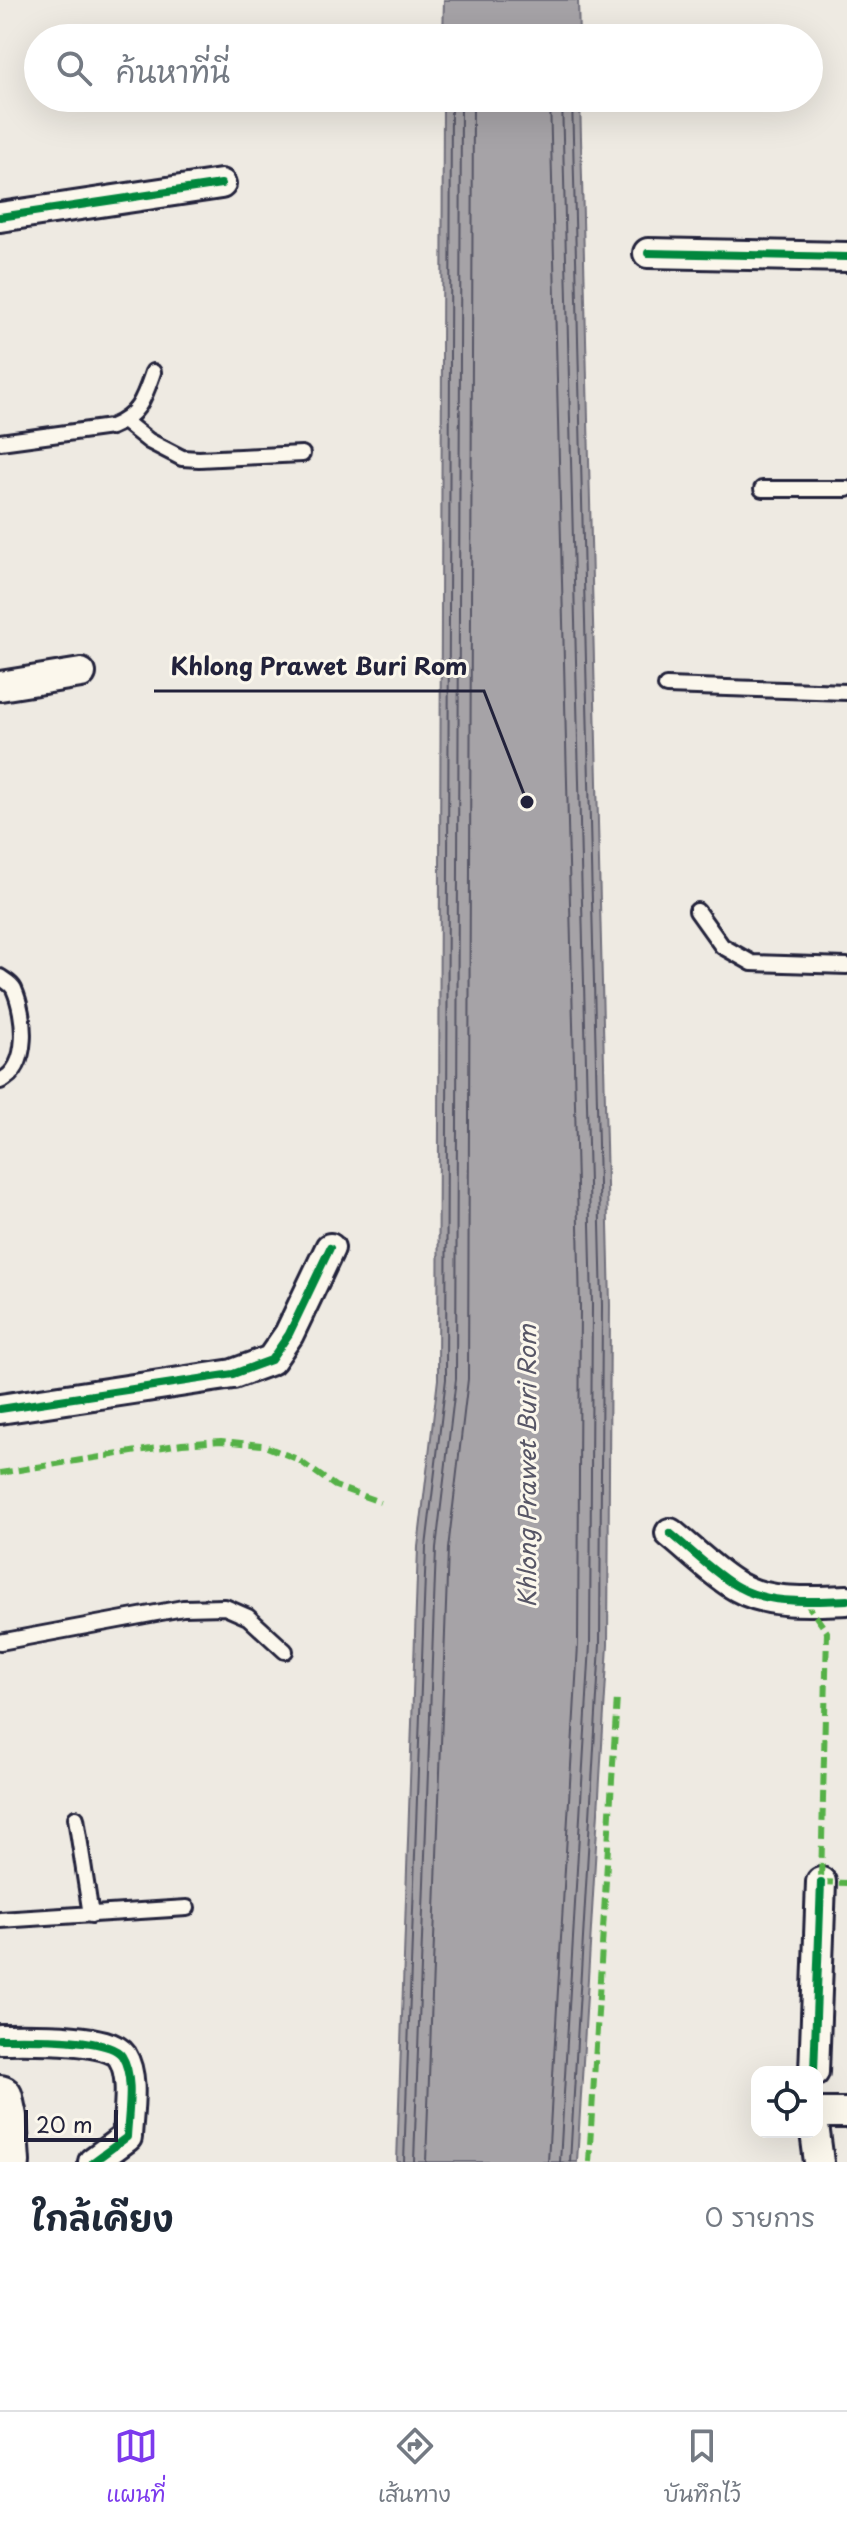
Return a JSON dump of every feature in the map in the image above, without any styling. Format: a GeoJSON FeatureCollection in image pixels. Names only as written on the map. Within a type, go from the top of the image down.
{"type":"FeatureCollection","features":[{"type":"Feature","properties":{"kind":"main road"},"geometry":{"type":"LineString","coordinates":[[0,2098],[7,2162]]}},
{"type":"Feature","properties":{"kind":"street"},"geometry":{"type":"LineString","coordinates":[[0,217],[221,184]]}},
{"type":"Feature","properties":{"kind":"street"},"geometry":{"type":"LineString","coordinates":[[648,253],[847,257]]}},
{"type":"Feature","properties":{"kind":"street"},"geometry":{"type":"LineString","coordinates":[[0,686],[81,673]]}},
{"type":"Feature","properties":{"kind":"street"},"geometry":{"type":"LineString","coordinates":[[0,1409],[233,1374],[271,1360],[289,1334],[330,1248]]}},
{"type":"Feature","properties":{"kind":"street"},"geometry":{"type":"LineString","coordinates":[[670,1533],[737,1587],[757,1595],[805,1601],[847,1600]]}},
{"type":"Feature","properties":{"kind":"street"},"geometry":{"type":"LineString","coordinates":[[814,2066],[821,1882]]}},
{"type":"Feature","properties":{"kind":"street"},"geometry":{"type":"LineString","coordinates":[[0,2039],[88,2042],[120,2052],[126,2066],[128,2085],[127,2137],[93,2162]]}},
{"type":"Feature","properties":{"kind":"street"},"geometry":{"type":"LineString","coordinates":[[823,2113],[847,2113]]}},
{"type":"Feature","properties":{"kind":"street"},"geometry":{"type":"LineString","coordinates":[[816,2138],[819,2162]]}},
{"type":"Feature","properties":{"kind":"lane"},"geometry":{"type":"LineString","coordinates":[[0,442],[111,427],[124,421],[142,403],[153,372]]}},
{"type":"Feature","properties":{"kind":"lane"},"geometry":{"type":"LineString","coordinates":[[124,421],[149,441],[182,458],[302,454]]}},
{"type":"Feature","properties":{"kind":"lane"},"geometry":{"type":"LineString","coordinates":[[762,489],[847,489]]}},
{"type":"Feature","properties":{"kind":"lane"},"geometry":{"type":"LineString","coordinates":[[666,686],[847,692]]}},
{"type":"Feature","properties":{"kind":"lane"},"geometry":{"type":"LineString","coordinates":[[697,911],[722,946],[752,963],[847,966]]}},
{"type":"Feature","properties":{"kind":"lane"},"geometry":{"type":"LineString","coordinates":[[0,977],[13,986],[25,1041],[17,1063],[6,1079],[0,1081]]}},
{"type":"Feature","properties":{"kind":"lane"},"geometry":{"type":"LineString","coordinates":[[0,1642],[183,1608],[225,1607],[248,1617],[285,1651]]}},
{"type":"Feature","properties":{"kind":"lane"},"geometry":{"type":"LineString","coordinates":[[76,1818],[91,1915]]}},
{"type":"Feature","properties":{"kind":"lane"},"geometry":{"type":"LineString","coordinates":[[0,1920],[187,1908]]}},
{"type":"Feature","properties":{"kind":"water"},"geometry":{"type":"Polygon","coordinates":[[[444,0],[578,0],[579,24],[443,24],[444,0]]]}},
{"type":"Feature","properties":{"kind":"water"},"geometry":{"type":"Polygon","coordinates":[[[443,112],[580,112],[610,1305],[608,1645],[577,2162],[397,2162],[418,1547],[438,1379],[443,112]]]}},
{"type":"Feature","properties":{"kind":"marked path"},"geometry":{"type":"LineString","coordinates":[[0,1473],[182,1444],[221,1441],[262,1445],[297,1459],[335,1486],[380,1502]]}},
{"type":"Feature","properties":{"kind":"marked path"},"geometry":{"type":"LineString","coordinates":[[805,1601],[827,1632],[821,1882],[847,1883]]}},
{"type":"Feature","properties":{"kind":"marked path"},"geometry":{"type":"LineString","coordinates":[[589,2162],[617,1697]]}},
{"type":"Feature","properties":{"kind":"cycle path"},"geometry":{"type":"LineString","coordinates":[[0,217],[221,184]]}},
{"type":"Feature","properties":{"kind":"cycle path"},"geometry":{"type":"LineString","coordinates":[[648,253],[847,257]]}},
{"type":"Feature","properties":{"kind":"cycle path"},"geometry":{"type":"LineString","coordinates":[[0,1409],[233,1374],[271,1360],[289,1334],[330,1248]]}},
{"type":"Feature","properties":{"kind":"cycle path"},"geometry":{"type":"LineString","coordinates":[[670,1533],[721,1576],[750,1593],[791,1601],[847,1600]]}},
{"type":"Feature","properties":{"kind":"cycle path"},"geometry":{"type":"LineString","coordinates":[[814,2066],[821,1882]]}},
{"type":"Feature","properties":{"kind":"cycle path"},"geometry":{"type":"LineString","coordinates":[[0,2039],[84,2042],[101,2045],[122,2056],[130,2085],[127,2137],[93,2162]]}},
{"type":"Feature","properties":{"kind":"place","name":"Khlong Prawet Buri Rom"},"geometry":{"type":"Point","coordinates":[527,802]}}]}
